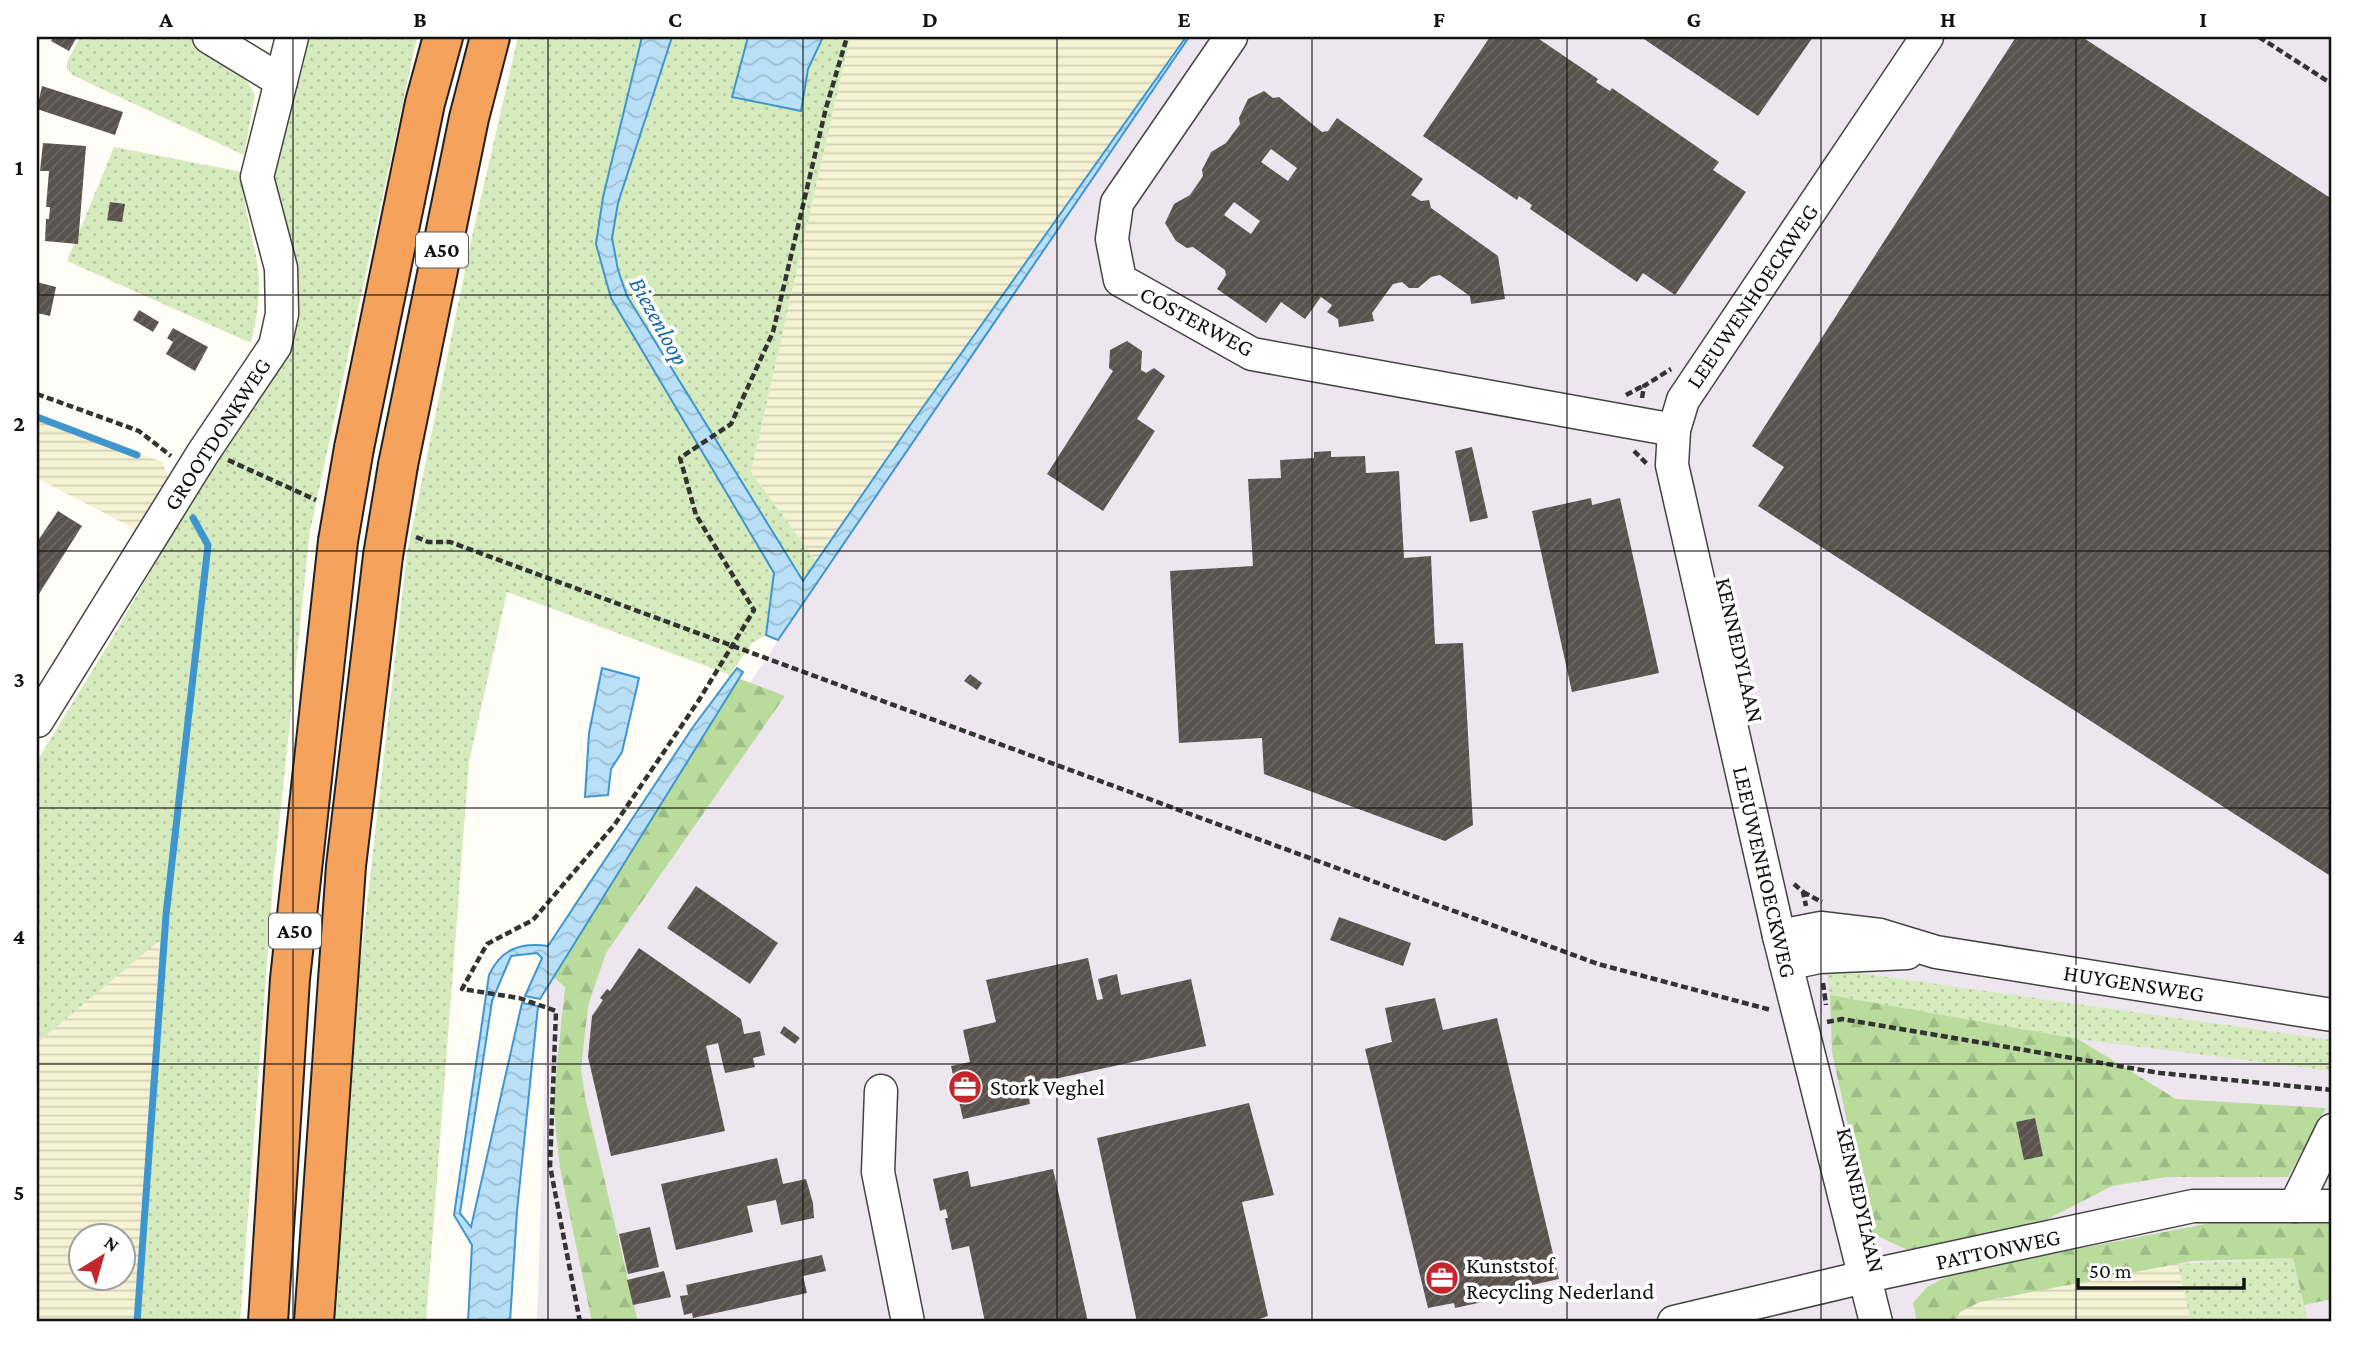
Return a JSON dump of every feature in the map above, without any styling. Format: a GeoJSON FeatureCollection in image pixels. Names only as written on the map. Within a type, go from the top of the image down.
{"type":"FeatureCollection","features":[{"type":"Feature","properties":{"kind":"highway","name":"A50"},"geometry":{"type":"LineString","coordinates":[[268,1322],[290,979],[338,541],[354,448],[425,103],[443,37]]}},
{"type":"Feature","properties":{"kind":"highway","name":"A50"},"geometry":{"type":"LineString","coordinates":[[314,1322],[345,880],[393,544],[398,465],[469,118],[490,37]]}},
{"type":"Feature","properties":{"kind":"street"},"geometry":{"type":"LineString","coordinates":[[209,37],[281,81]]}},
{"type":"Feature","properties":{"kind":"street","name":"GROOTDONKWEG"},"geometry":{"type":"LineString","coordinates":[[37,722],[203,453],[275,346],[282,314],[281,268],[257,177],[292,37]]}},
{"type":"Feature","properties":{"kind":"street","name":"COSTERWEG"},"geometry":{"type":"LineString","coordinates":[[1231,37],[1117,203],[1112,239],[1120,280],[1252,354],[1674,430]]}},
{"type":"Feature","properties":{"kind":"street","name":"LEEUWENHOECKWEG"},"geometry":{"type":"LineString","coordinates":[[1866,1278],[1783,950],[1672,465],[1674,430],[1687,392],[1927,37]]}},
{"type":"Feature","properties":{"kind":"street","name":"HUYGENSWEG"},"geometry":{"type":"LineString","coordinates":[[1783,950],[1880,935],[1936,952],[2332,1015]]}},
{"type":"Feature","properties":{"kind":"street"},"geometry":{"type":"LineString","coordinates":[[881,1091],[878,1172],[908,1322]]}},
{"type":"Feature","properties":{"kind":"street"},"geometry":{"type":"LineString","coordinates":[[2295,1206],[2332,1130]]}},
{"type":"Feature","properties":{"kind":"street","name":"PATTONWEG"},"geometry":{"type":"LineString","coordinates":[[1674,1322],[2193,1206],[2332,1206]]}},
{"type":"Feature","properties":{"kind":"street","name":"KENNEDYLAAN"},"geometry":{"type":"LineString","coordinates":[[1866,1278],[1876,1322]]}},
{"type":"Feature","properties":{"kind":"path"},"geometry":{"type":"LineString","coordinates":[[579,1322],[551,1166],[556,1011],[519,998],[462,989],[487,944],[533,920],[615,824],[732,648],[754,610],[696,515],[680,458],[732,424],[773,332],[826,108],[847,37]]}},
{"type":"Feature","properties":{"kind":"path"},"geometry":{"type":"LineString","coordinates":[[2259,37],[2332,84]]}},
{"type":"Feature","properties":{"kind":"path","name":"LEEUWENHOECKWEG"},"geometry":{"type":"LineString","coordinates":[[1654,471],[1633,450],[1644,386],[1672,369]]}},
{"type":"Feature","properties":{"kind":"path"},"geometry":{"type":"LineString","coordinates":[[37,394],[131,428],[169,453],[211,453],[329,505]]}},
{"type":"Feature","properties":{"kind":"path"},"geometry":{"type":"LineString","coordinates":[[393,544],[450,542],[732,648],[1598,964],[1773,1011]]}},
{"type":"Feature","properties":{"kind":"path"},"geometry":{"type":"LineString","coordinates":[[1790,871],[1793,884],[1803,892],[1816,943],[1826,1024],[1842,1020],[2160,1073],[2332,1090]]}},
{"type":"Feature","properties":{"kind":"shaded area"},"geometry":{"type":"Polygon","coordinates":[[[850,37],[1186,37],[906,431],[817,562],[751,472],[850,37]]]}},
{"type":"Feature","properties":{"kind":"shaded area"},"geometry":{"type":"Polygon","coordinates":[[[1183,37],[2332,37],[2332,1322],[537,1322],[548,984],[1183,37]]]}},
{"type":"Feature","properties":{"kind":"shaded area"},"geometry":{"type":"Polygon","coordinates":[[[37,416],[162,462],[170,480],[139,531],[37,478],[37,416]]]}},
{"type":"Feature","properties":{"kind":"shaded area"},"geometry":{"type":"Polygon","coordinates":[[[160,939],[139,1322],[37,1322],[37,1043],[160,939]]]}},
{"type":"Feature","properties":{"kind":"shaded area"},"geometry":{"type":"Polygon","coordinates":[[[2178,1264],[2191,1322],[1955,1322],[1960,1312],[1980,1302],[2178,1264]]]}},
{"type":"Feature","properties":{"kind":"green space"},"geometry":{"type":"Polygon","coordinates":[[[80,37],[191,37],[240,70],[255,95],[244,155],[74,76],[67,69],[67,62],[80,37]]]}},
{"type":"Feature","properties":{"kind":"green space"},"geometry":{"type":"Polygon","coordinates":[[[305,37],[417,37],[310,531],[273,883],[240,1322],[139,1322],[160,940],[37,1043],[37,761],[111,640],[278,350],[268,191],[305,37]]]}},
{"type":"Feature","properties":{"kind":"green space"},"geometry":{"type":"Polygon","coordinates":[[[518,37],[642,37],[603,197],[596,244],[611,298],[774,573],[766,635],[752,643],[730,675],[507,592],[469,762],[426,1322],[333,1322],[340,1141],[407,553],[473,232],[518,37]]]}},
{"type":"Feature","properties":{"kind":"green space"},"geometry":{"type":"Polygon","coordinates":[[[672,37],[748,37],[733,97],[801,111],[808,69],[823,37],[850,37],[751,472],[817,562],[803,581],[627,296],[618,270],[612,238],[618,203],[672,37]]]}},
{"type":"Feature","properties":{"kind":"green space"},"geometry":{"type":"Polygon","coordinates":[[[114,147],[242,172],[259,283],[251,343],[67,261],[114,147]]]}},
{"type":"Feature","properties":{"kind":"green space"},"geometry":{"type":"Polygon","coordinates":[[[730,675],[785,696],[606,953],[588,1006],[581,1069],[585,1097],[638,1322],[592,1322],[560,1168],[553,1104],[565,987],[556,979],[536,970],[574,904],[730,675]]]}},
{"type":"Feature","properties":{"kind":"green space"},"geometry":{"type":"Polygon","coordinates":[[[1852,972],[2332,1040],[2332,1071],[2078,1039],[1830,995],[1827,973],[1852,972]]]}},
{"type":"Feature","properties":{"kind":"green space"},"geometry":{"type":"Polygon","coordinates":[[[1830,995],[2078,1039],[2176,1099],[2326,1108],[2288,1177],[2167,1177],[2112,1186],[2024,1231],[1914,1253],[1871,1233],[1832,1052],[1830,995]]]}},
{"type":"Feature","properties":{"kind":"green space"},"geometry":{"type":"Polygon","coordinates":[[[2332,1220],[2332,1299],[2304,1305],[2293,1258],[2192,1261],[1980,1302],[1960,1312],[1955,1322],[1917,1322],[1913,1303],[1927,1287],[1954,1273],[2216,1222],[2332,1220]]]}},
{"type":"Feature","properties":{"kind":"green space"},"geometry":{"type":"Polygon","coordinates":[[[2293,1258],[2308,1322],[2191,1322],[2178,1264],[2293,1258]]]}},
{"type":"Feature","properties":{"kind":"water"},"geometry":{"type":"Polygon","coordinates":[[[642,37],[672,37],[618,203],[612,238],[618,270],[627,296],[803,581],[906,431],[1186,37],[1189,37],[778,640],[766,635],[774,573],[611,298],[596,244],[603,197],[642,37]]]}},
{"type":"Feature","properties":{"kind":"water"},"geometry":{"type":"Polygon","coordinates":[[[748,37],[823,37],[808,69],[801,111],[732,97],[748,37]]]}},
{"type":"Feature","properties":{"kind":"water"},"geometry":{"type":"Polygon","coordinates":[[[602,668],[639,678],[622,752],[611,769],[608,795],[585,797],[589,733],[602,668]]]}},
{"type":"Feature","properties":{"kind":"water"},"geometry":{"type":"Polygon","coordinates":[[[737,668],[743,672],[540,999],[525,996],[542,958],[537,953],[511,956],[492,1001],[460,1213],[471,1227],[522,1003],[538,1006],[517,1211],[510,1322],[468,1322],[472,1245],[454,1215],[489,975],[499,959],[513,949],[529,945],[548,946],[693,727],[737,668]]]}},
{"type":"Feature","properties":{"kind":"building"},"geometry":{"type":"Polygon","coordinates":[[[53,37],[77,37],[69,51],[51,41],[53,37]]]}},
{"type":"Feature","properties":{"kind":"building"},"geometry":{"type":"Polygon","coordinates":[[[1490,37],[1536,37],[1598,79],[1596,82],[1610,91],[1612,88],[1719,162],[1713,170],[1746,192],[1675,295],[1643,273],[1637,282],[1530,209],[1532,205],[1519,196],[1517,200],[1423,136],[1490,37]]]}},
{"type":"Feature","properties":{"kind":"building"},"geometry":{"type":"Polygon","coordinates":[[[1641,37],[1813,37],[1758,116],[1641,37]]]}},
{"type":"Feature","properties":{"kind":"building"},"geometry":{"type":"Polygon","coordinates":[[[2016,37],[2082,37],[2332,199],[2332,877],[1758,506],[1784,467],[1752,446],[2016,37]]]}},
{"type":"Feature","properties":{"kind":"building"},"geometry":{"type":"Polygon","coordinates":[[[42,86],[123,112],[115,135],[37,109],[42,86]]]}},
{"type":"Feature","properties":{"kind":"building"},"geometry":{"type":"Polygon","coordinates":[[[1264,91],[1273,98],[1279,97],[1322,132],[1328,131],[1337,118],[1423,179],[1411,195],[1421,201],[1429,200],[1431,208],[1498,256],[1505,299],[1471,304],[1470,296],[1440,275],[1431,277],[1418,288],[1409,288],[1402,282],[1393,284],[1372,313],[1374,321],[1339,327],[1338,319],[1327,312],[1332,305],[1321,297],[1305,319],[1281,302],[1266,323],[1217,289],[1226,275],[1225,270],[1193,247],[1187,248],[1176,241],[1165,223],[1174,204],[1190,195],[1203,176],[1202,170],[1211,152],[1226,143],[1240,124],[1239,118],[1248,99],[1264,91]],[[1271,149],[1261,162],[1288,181],[1297,168],[1271,149]],[[1234,202],[1224,215],[1251,234],[1260,221],[1234,202]]]}},
{"type":"Feature","properties":{"kind":"building"},"geometry":{"type":"Polygon","coordinates":[[[43,143],[86,146],[78,244],[45,241],[46,219],[49,219],[50,207],[46,207],[49,171],[40,171],[43,143]]]}},
{"type":"Feature","properties":{"kind":"building"},"geometry":{"type":"Polygon","coordinates":[[[110,202],[125,204],[122,222],[107,220],[110,202]]]}},
{"type":"Feature","properties":{"kind":"building"},"geometry":{"type":"Polygon","coordinates":[[[37,282],[56,287],[50,316],[37,313],[37,282]]]}},
{"type":"Feature","properties":{"kind":"building"},"geometry":{"type":"Polygon","coordinates":[[[139,310],[159,322],[153,332],[133,320],[139,310]]]}},
{"type":"Feature","properties":{"kind":"building"},"geometry":{"type":"Polygon","coordinates":[[[173,328],[208,347],[195,371],[166,354],[173,342],[167,338],[173,328]]]}},
{"type":"Feature","properties":{"kind":"building"},"geometry":{"type":"Polygon","coordinates":[[[1127,341],[1142,351],[1141,370],[1146,373],[1154,368],[1165,376],[1137,419],[1155,431],[1103,511],[1047,474],[1113,371],[1109,368],[1110,350],[1127,341]]]}},
{"type":"Feature","properties":{"kind":"building"},"geometry":{"type":"Polygon","coordinates":[[[1472,447],[1488,518],[1470,522],[1455,451],[1472,447]]]}},
{"type":"Feature","properties":{"kind":"building"},"geometry":{"type":"Polygon","coordinates":[[[1331,451],[1331,457],[1365,456],[1366,473],[1399,471],[1404,558],[1431,556],[1435,644],[1463,643],[1473,825],[1445,841],[1264,774],[1262,738],[1179,743],[1170,571],[1253,566],[1248,479],[1281,478],[1280,460],[1314,458],[1314,452],[1331,451]]]}},
{"type":"Feature","properties":{"kind":"building"},"geometry":{"type":"Polygon","coordinates":[[[1591,498],[1592,505],[1620,498],[1659,673],[1572,692],[1532,511],[1591,498]]]}},
{"type":"Feature","properties":{"kind":"building"},"geometry":{"type":"Polygon","coordinates":[[[58,511],[82,526],[37,597],[37,542],[58,511]]]}},
{"type":"Feature","properties":{"kind":"building"},"geometry":{"type":"Polygon","coordinates":[[[970,674],[982,683],[977,690],[964,681],[970,674]]]}},
{"type":"Feature","properties":{"kind":"building"},"geometry":{"type":"Polygon","coordinates":[[[696,886],[778,943],[750,984],[667,928],[696,886]]]}},
{"type":"Feature","properties":{"kind":"building"},"geometry":{"type":"Polygon","coordinates":[[[1339,917],[1411,943],[1403,966],[1330,940],[1339,917]]]}},
{"type":"Feature","properties":{"kind":"building"},"geometry":{"type":"Polygon","coordinates":[[[639,948],[741,1019],[744,1034],[760,1031],[765,1055],[753,1058],[755,1067],[725,1073],[718,1043],[706,1046],[725,1131],[611,1156],[588,1057],[592,1016],[603,1000],[600,998],[607,989],[610,991],[639,948]]]}},
{"type":"Feature","properties":{"kind":"building"},"geometry":{"type":"Polygon","coordinates":[[[1088,958],[1097,1000],[1103,999],[1098,979],[1117,974],[1121,995],[1191,979],[1206,1046],[1027,1085],[1030,1104],[963,1119],[951,1066],[970,1062],[963,1030],[996,1022],[986,980],[1088,958]]]}},
{"type":"Feature","properties":{"kind":"building"},"geometry":{"type":"Polygon","coordinates":[[[1435,998],[1443,1030],[1497,1018],[1559,1279],[1486,1295],[1487,1301],[1455,1308],[1454,1303],[1428,1308],[1365,1049],[1392,1042],[1385,1008],[1435,998]]]}},
{"type":"Feature","properties":{"kind":"building"},"geometry":{"type":"Polygon","coordinates":[[[784,1026],[800,1038],[795,1044],[780,1033],[784,1026]]]}},
{"type":"Feature","properties":{"kind":"building"},"geometry":{"type":"Polygon","coordinates":[[[1249,1103],[1274,1195],[1242,1202],[1268,1316],[1250,1322],[1137,1322],[1097,1138],[1249,1103]]]}},
{"type":"Feature","properties":{"kind":"building"},"geometry":{"type":"Polygon","coordinates":[[[2035,1118],[2043,1156],[2024,1160],[2016,1122],[2035,1118]]]}},
{"type":"Feature","properties":{"kind":"building"},"geometry":{"type":"Polygon","coordinates":[[[777,1158],[783,1184],[806,1179],[814,1218],[781,1225],[776,1200],[747,1206],[753,1232],[676,1250],[661,1184],[777,1158]]]}},
{"type":"Feature","properties":{"kind":"building"},"geometry":{"type":"Polygon","coordinates":[[[1053,1169],[1088,1322],[985,1322],[969,1246],[952,1250],[945,1218],[948,1218],[946,1209],[940,1211],[933,1179],[968,1171],[971,1187],[1053,1169]]]}},
{"type":"Feature","properties":{"kind":"building"},"geometry":{"type":"Polygon","coordinates":[[[650,1227],[659,1267],[628,1274],[619,1234],[650,1227]]]}},
{"type":"Feature","properties":{"kind":"building"},"geometry":{"type":"Polygon","coordinates":[[[822,1255],[826,1271],[803,1276],[807,1293],[693,1318],[692,1313],[684,1315],[680,1296],[688,1295],[686,1285],[822,1255]]]}},
{"type":"Feature","properties":{"kind":"building"},"geometry":{"type":"Polygon","coordinates":[[[664,1271],[671,1297],[633,1305],[627,1280],[664,1271]]]}},
{"type":"Feature","properties":{"kind":"waterway"},"geometry":{"type":"LineString","coordinates":[[37,417],[137,455]]}},
{"type":"Feature","properties":{"kind":"waterway"},"geometry":{"type":"LineString","coordinates":[[137,1322],[166,915],[208,545],[193,518]]}},
{"type":"Feature","properties":{"kind":"place","name":"Stork Veghel"},"geometry":{"type":"Point","coordinates":[965,1087]}},
{"type":"Feature","properties":{"kind":"place","name":"Kunststof Recycling Nederland"},"geometry":{"type":"Point","coordinates":[1442,1278]}},
{"type":"Feature","properties":{"kind":"water label","name":"Biezenloop"},"geometry":{"type":"Point","coordinates":[659,321]}}]}
